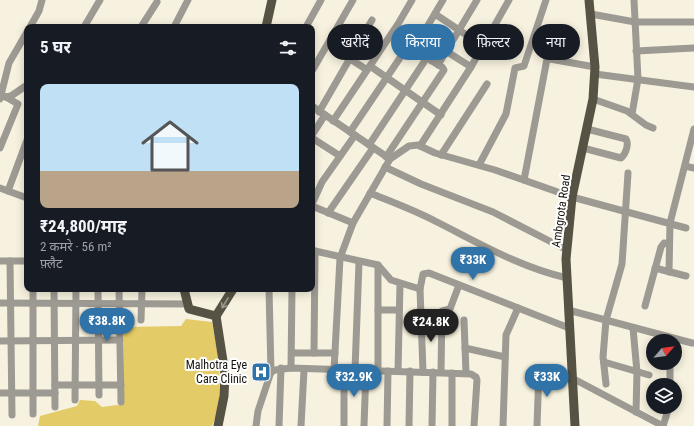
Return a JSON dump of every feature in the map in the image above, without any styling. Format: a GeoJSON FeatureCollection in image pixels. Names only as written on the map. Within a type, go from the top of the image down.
{"type":"FeatureCollection","features":[{"type":"Feature","properties":{"kind":"main road"},"geometry":{"type":"LineString","coordinates":[[267,24],[272,0]]}},
{"type":"Feature","properties":{"kind":"main road","name":"Ambgrota Road"},"geometry":{"type":"LineString","coordinates":[[575,426],[568,310],[567,250],[572,197],[593,99],[595,70],[590,0]]}},
{"type":"Feature","properties":{"kind":"main road"},"geometry":{"type":"LineString","coordinates":[[185,292],[189,309],[216,316]]}},
{"type":"Feature","properties":{"kind":"main road"},"geometry":{"type":"LineString","coordinates":[[218,426],[224,396],[225,374],[216,316],[232,292]]}},
{"type":"Feature","properties":{"kind":"street"},"geometry":{"type":"LineString","coordinates":[[32,24],[42,0]]}},
{"type":"Feature","properties":{"kind":"street"},"geometry":{"type":"LineString","coordinates":[[86,24],[100,0]]}},
{"type":"Feature","properties":{"kind":"street"},"geometry":{"type":"LineString","coordinates":[[176,24],[188,0]]}},
{"type":"Feature","properties":{"kind":"street"},"geometry":{"type":"LineString","coordinates":[[308,24],[321,0]]}},
{"type":"Feature","properties":{"kind":"street"},"geometry":{"type":"LineString","coordinates":[[315,66],[353,0]]}},
{"type":"Feature","properties":{"kind":"street"},"geometry":{"type":"LineString","coordinates":[[333,121],[412,0]]}},
{"type":"Feature","properties":{"kind":"street"},"geometry":{"type":"LineString","coordinates":[[429,24],[443,0]]}},
{"type":"Feature","properties":{"kind":"street"},"geometry":{"type":"LineString","coordinates":[[455,38],[477,0]]}},
{"type":"Feature","properties":{"kind":"street"},"geometry":{"type":"LineString","coordinates":[[495,24],[509,0]]}},
{"type":"Feature","properties":{"kind":"street"},"geometry":{"type":"LineString","coordinates":[[478,165],[504,118],[515,68],[524,66],[546,0]]}},
{"type":"Feature","properties":{"kind":"street"},"geometry":{"type":"LineString","coordinates":[[632,114],[638,79],[634,0]]}},
{"type":"Feature","properties":{"kind":"street"},"geometry":{"type":"LineString","coordinates":[[143,24],[157,2]]}},
{"type":"Feature","properties":{"kind":"street"},"geometry":{"type":"LineString","coordinates":[[435,14],[463,32]]}},
{"type":"Feature","properties":{"kind":"street"},"geometry":{"type":"LineString","coordinates":[[590,14],[635,22],[694,22]]}},
{"type":"Feature","properties":{"kind":"street"},"geometry":{"type":"LineString","coordinates":[[370,24],[372,20]]}},
{"type":"Feature","properties":{"kind":"street"},"geometry":{"type":"LineString","coordinates":[[2,97],[9,64],[24,37]]}},
{"type":"Feature","properties":{"kind":"street"},"geometry":{"type":"LineString","coordinates":[[636,51],[694,48]]}},
{"type":"Feature","properties":{"kind":"street"},"geometry":{"type":"LineString","coordinates":[[455,57],[471,67]]}},
{"type":"Feature","properties":{"kind":"street"},"geometry":{"type":"LineString","coordinates":[[524,180],[547,59],[550,58],[595,70],[638,79],[694,87]]}},
{"type":"Feature","properties":{"kind":"street"},"geometry":{"type":"LineString","coordinates":[[315,129],[348,60]]}},
{"type":"Feature","properties":{"kind":"street"},"geometry":{"type":"LineString","coordinates":[[353,60],[386,78],[441,115]]}},
{"type":"Feature","properties":{"kind":"street"},"geometry":{"type":"LineString","coordinates":[[315,198],[322,182],[340,156],[398,60]]}},
{"type":"Feature","properties":{"kind":"street"},"geometry":{"type":"LineString","coordinates":[[328,212],[424,60]]}},
{"type":"Feature","properties":{"kind":"street"},"geometry":{"type":"LineString","coordinates":[[334,370],[340,258],[353,223],[385,167],[388,158],[422,102],[444,70],[438,64],[429,60]]}},
{"type":"Feature","properties":{"kind":"street"},"geometry":{"type":"LineString","coordinates":[[438,64],[440,60]]}},
{"type":"Feature","properties":{"kind":"street"},"geometry":{"type":"LineString","coordinates":[[420,146],[475,60]]}},
{"type":"Feature","properties":{"kind":"street"},"geometry":{"type":"LineString","coordinates":[[440,155],[487,84]]}},
{"type":"Feature","properties":{"kind":"street"},"geometry":{"type":"LineString","coordinates":[[2,97],[11,96],[24,87]]}},
{"type":"Feature","properties":{"kind":"street"},"geometry":{"type":"LineString","coordinates":[[0,148],[18,104],[2,97]]}},
{"type":"Feature","properties":{"kind":"street"},"geometry":{"type":"LineString","coordinates":[[593,99],[632,114],[646,125],[654,128]]}},
{"type":"Feature","properties":{"kind":"street"},"geometry":{"type":"LineString","coordinates":[[315,108],[388,158]]}},
{"type":"Feature","properties":{"kind":"street"},"geometry":{"type":"LineString","coordinates":[[583,148],[622,158],[628,143],[626,140],[587,129]]}},
{"type":"Feature","properties":{"kind":"street"},"geometry":{"type":"LineString","coordinates":[[669,272],[670,223],[685,166],[692,151],[694,130]]}},
{"type":"Feature","properties":{"kind":"street"},"geometry":{"type":"LineString","coordinates":[[315,138],[340,156]]}},
{"type":"Feature","properties":{"kind":"street"},"geometry":{"type":"LineString","coordinates":[[388,158],[409,146],[420,146],[440,155],[478,165],[572,197],[686,228]]}},
{"type":"Feature","properties":{"kind":"street"},"geometry":{"type":"LineString","coordinates":[[8,191],[24,148]]}},
{"type":"Feature","properties":{"kind":"street"},"geometry":{"type":"LineString","coordinates":[[685,166],[694,168]]}},
{"type":"Feature","properties":{"kind":"street"},"geometry":{"type":"LineString","coordinates":[[385,167],[421,184],[493,212],[567,250]]}},
{"type":"Feature","properties":{"kind":"street"},"geometry":{"type":"LineString","coordinates":[[606,384],[604,362],[606,320],[622,264],[628,173]]}},
{"type":"Feature","properties":{"kind":"street"},"geometry":{"type":"LineString","coordinates":[[0,188],[24,197]]}},
{"type":"Feature","properties":{"kind":"street"},"geometry":{"type":"LineString","coordinates":[[370,193],[434,220],[518,263],[544,273],[567,278]]}},
{"type":"Feature","properties":{"kind":"street"},"geometry":{"type":"LineString","coordinates":[[315,206],[353,223]]}},
{"type":"Feature","properties":{"kind":"street"},"geometry":{"type":"LineString","coordinates":[[645,306],[662,244],[670,244]]}},
{"type":"Feature","properties":{"kind":"street"},"geometry":{"type":"LineString","coordinates":[[315,251],[340,258],[378,265],[391,280],[420,289]]}},
{"type":"Feature","properties":{"kind":"street"},"geometry":{"type":"LineString","coordinates":[[0,261],[24,261]]}},
{"type":"Feature","properties":{"kind":"street"},"geometry":{"type":"LineString","coordinates":[[10,261],[12,414]]}},
{"type":"Feature","properties":{"kind":"street"},"geometry":{"type":"LineString","coordinates":[[355,370],[359,262]]}},
{"type":"Feature","properties":{"kind":"street"},"geometry":{"type":"LineString","coordinates":[[378,265],[378,370]]}},
{"type":"Feature","properties":{"kind":"street"},"geometry":{"type":"LineString","coordinates":[[656,268],[686,276]]}},
{"type":"Feature","properties":{"kind":"street"},"geometry":{"type":"LineString","coordinates":[[423,372],[420,289],[422,277],[426,273],[569,328]]}},
{"type":"Feature","properties":{"kind":"street"},"geometry":{"type":"LineString","coordinates":[[398,371],[400,284]]}},
{"type":"Feature","properties":{"kind":"street"},"geometry":{"type":"LineString","coordinates":[[441,372],[442,311],[450,309],[459,285]]}},
{"type":"Feature","properties":{"kind":"street"},"geometry":{"type":"LineString","coordinates":[[33,292],[34,414]]}},
{"type":"Feature","properties":{"kind":"street"},"geometry":{"type":"LineString","coordinates":[[54,292],[55,407]]}},
{"type":"Feature","properties":{"kind":"street"},"geometry":{"type":"LineString","coordinates":[[75,400],[76,292]]}},
{"type":"Feature","properties":{"kind":"street"},"geometry":{"type":"LineString","coordinates":[[98,292],[99,396]]}},
{"type":"Feature","properties":{"kind":"street"},"geometry":{"type":"LineString","coordinates":[[120,292],[121,402]]}},
{"type":"Feature","properties":{"kind":"street"},"geometry":{"type":"LineString","coordinates":[[141,320],[142,292]]}},
{"type":"Feature","properties":{"kind":"street"},"geometry":{"type":"LineString","coordinates":[[256,426],[258,411],[271,372],[269,292]]}},
{"type":"Feature","properties":{"kind":"street"},"geometry":{"type":"LineString","coordinates":[[291,368],[292,292]]}},
{"type":"Feature","properties":{"kind":"street"},"geometry":{"type":"LineString","coordinates":[[313,292],[314,353]]}},
{"type":"Feature","properties":{"kind":"street"},"geometry":{"type":"LineString","coordinates":[[0,303],[187,304]]}},
{"type":"Feature","properties":{"kind":"street"},"geometry":{"type":"LineString","coordinates":[[504,426],[506,331],[518,308]]}},
{"type":"Feature","properties":{"kind":"street"},"geometry":{"type":"LineString","coordinates":[[378,310],[400,310]]}},
{"type":"Feature","properties":{"kind":"street"},"geometry":{"type":"LineString","coordinates":[[568,310],[652,334]]}},
{"type":"Feature","properties":{"kind":"street"},"geometry":{"type":"LineString","coordinates":[[464,320],[466,373]]}},
{"type":"Feature","properties":{"kind":"street"},"geometry":{"type":"LineString","coordinates":[[633,328],[637,372],[636,412]]}},
{"type":"Feature","properties":{"kind":"street"},"geometry":{"type":"LineString","coordinates":[[0,341],[120,340]]}},
{"type":"Feature","properties":{"kind":"street"},"geometry":{"type":"LineString","coordinates":[[682,341],[692,343]]}},
{"type":"Feature","properties":{"kind":"street"},"geometry":{"type":"LineString","coordinates":[[465,348],[505,357]]}},
{"type":"Feature","properties":{"kind":"street"},"geometry":{"type":"LineString","coordinates":[[292,353],[335,353]]}},
{"type":"Feature","properties":{"kind":"street"},"geometry":{"type":"LineString","coordinates":[[604,362],[650,375]]}},
{"type":"Feature","properties":{"kind":"street"},"geometry":{"type":"LineString","coordinates":[[271,372],[282,368],[291,368],[304,370],[378,370],[474,374],[477,380],[474,426]]}},
{"type":"Feature","properties":{"kind":"street"},"geometry":{"type":"LineString","coordinates":[[279,426],[282,368]]}},
{"type":"Feature","properties":{"kind":"street"},"geometry":{"type":"LineString","coordinates":[[537,426],[539,369]]}},
{"type":"Feature","properties":{"kind":"street"},"geometry":{"type":"LineString","coordinates":[[301,426],[304,370]]}},
{"type":"Feature","properties":{"kind":"street"},"geometry":{"type":"LineString","coordinates":[[344,370],[344,426]]}},
{"type":"Feature","properties":{"kind":"street"},"geometry":{"type":"LineString","coordinates":[[364,426],[366,370]]}},
{"type":"Feature","properties":{"kind":"street"},"geometry":{"type":"LineString","coordinates":[[387,426],[388,371]]}},
{"type":"Feature","properties":{"kind":"street"},"geometry":{"type":"LineString","coordinates":[[408,426],[410,372]]}},
{"type":"Feature","properties":{"kind":"street"},"geometry":{"type":"LineString","coordinates":[[432,372],[432,426]]}},
{"type":"Feature","properties":{"kind":"street"},"geometry":{"type":"LineString","coordinates":[[452,373],[452,426]]}},
{"type":"Feature","properties":{"kind":"street"},"geometry":{"type":"LineString","coordinates":[[572,378],[663,426],[667,414]]}},
{"type":"Feature","properties":{"kind":"street"},"geometry":{"type":"LineString","coordinates":[[55,386],[121,385]]}},
{"type":"Feature","properties":{"kind":"street"},"geometry":{"type":"LineString","coordinates":[[0,393],[55,393]]}},
{"type":"Feature","properties":{"kind":"shaded area"},"geometry":{"type":"Polygon","coordinates":[[[186,319],[212,322],[220,375],[220,389],[219,402],[212,426],[38,426],[40,416],[77,406],[80,400],[95,401],[102,407],[124,404],[124,327],[181,326],[186,319]]]}},
{"type":"Feature","properties":{"kind":"building"},"geometry":{"type":"Polygon","coordinates":[[[259,365],[267,366],[264,380],[256,378],[259,365]]]}},
{"type":"Feature","properties":{"kind":"place","name":"Malhotra Eye Care Clinic"},"geometry":{"type":"Point","coordinates":[261,372]}}]}
